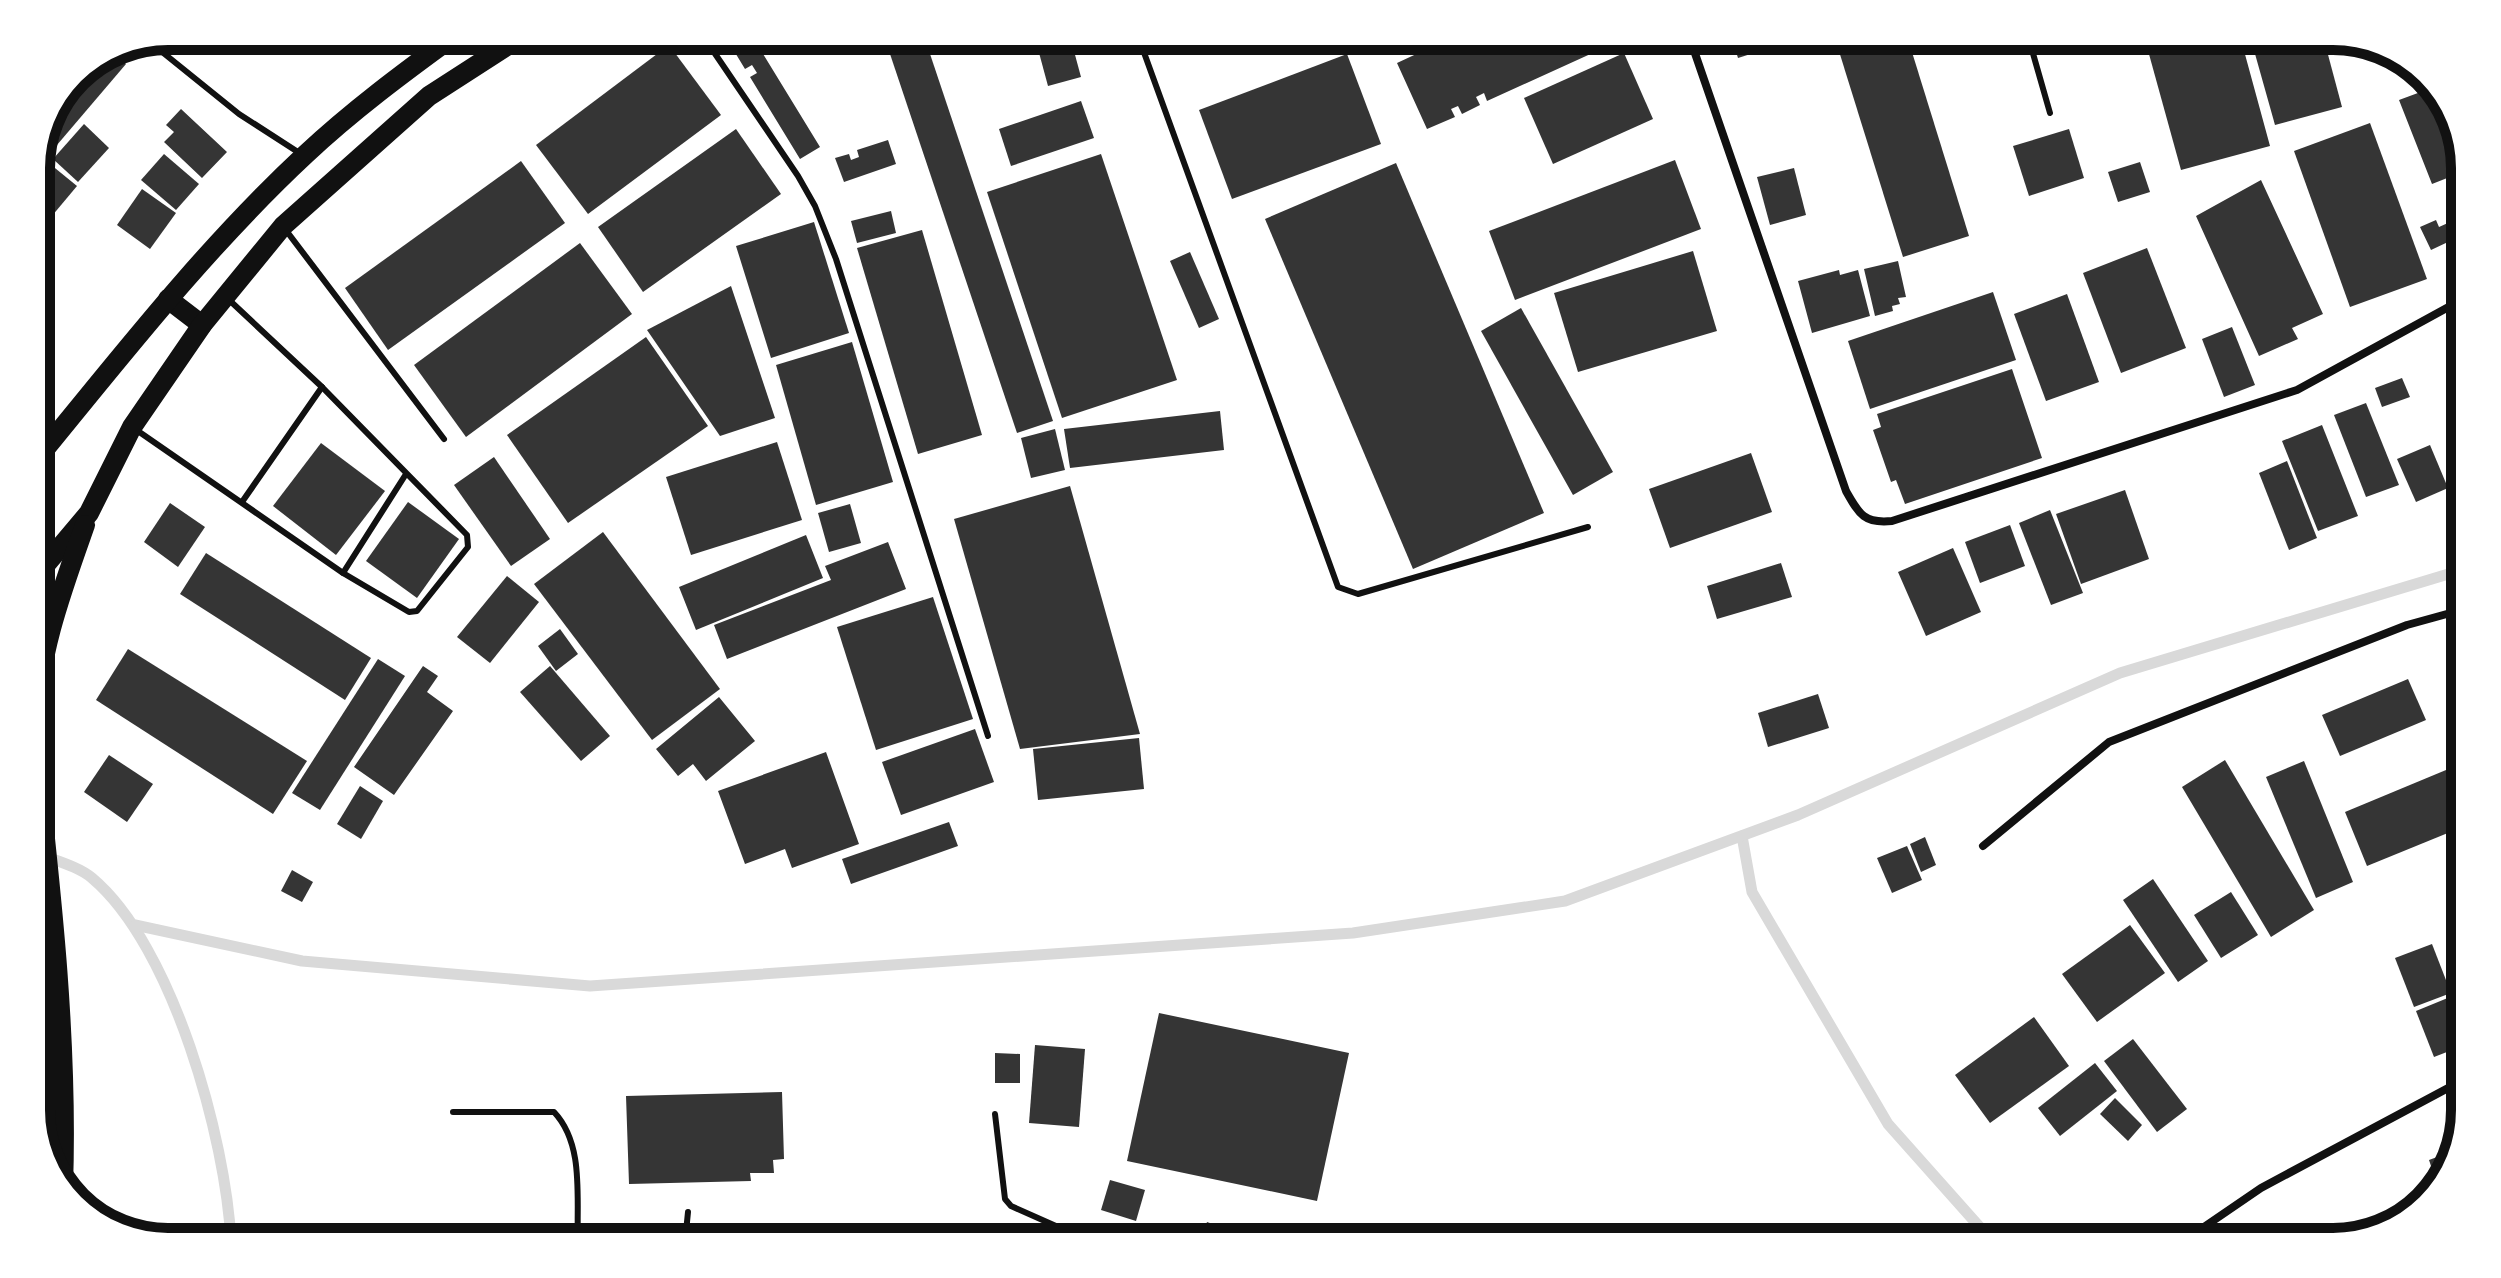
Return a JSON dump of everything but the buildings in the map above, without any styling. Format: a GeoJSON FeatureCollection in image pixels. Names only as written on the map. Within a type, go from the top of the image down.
{"type":"FeatureCollection","features":[{"type":"Feature","properties":{"kind":"main road"},"geometry":{"type":"LineString","coordinates":[[50,443],[168,299],[304,156],[436,50]]}},
{"type":"Feature","properties":{"kind":"main road"},"geometry":{"type":"LineString","coordinates":[[50,635],[62,588],[89,513],[132,427],[202,325],[283,226],[429,96],[500,50]]}},
{"type":"Feature","properties":{"kind":"main road"},"geometry":{"type":"LineString","coordinates":[[168,299],[202,325]]}},
{"type":"Feature","properties":{"kind":"main road"},"geometry":{"type":"LineString","coordinates":[[50,559],[89,513]]}},
{"type":"Feature","properties":{"kind":"main road"},"geometry":{"type":"LineString","coordinates":[[50,890],[66,1103],[64,1165]]}},
{"type":"Feature","properties":{"kind":"street"},"geometry":{"type":"LineString","coordinates":[[1694,50],[1846,491],[1860,515],[1868,522],[1892,521],[2297,390],[2451,306]]}},
{"type":"Feature","properties":{"kind":"street"},"geometry":{"type":"LineString","coordinates":[[1983,846],[2109,742],[2407,625],[2451,613]]}},
{"type":"Feature","properties":{"kind":"street"},"geometry":{"type":"LineString","coordinates":[[2202,1228],[2261,1188],[2451,1086]]}},
{"type":"Feature","properties":{"kind":"lane"},"geometry":{"type":"LineString","coordinates":[[712,50],[815,206],[836,259],[988,736]]}},
{"type":"Feature","properties":{"kind":"lane"},"geometry":{"type":"LineString","coordinates":[[1143,50],[1338,587],[1358,594],[1588,527]]}},
{"type":"Feature","properties":{"kind":"lane"},"geometry":{"type":"LineString","coordinates":[[2032,50],[2050,113]]}},
{"type":"Feature","properties":{"kind":"lane"},"geometry":{"type":"LineString","coordinates":[[160,51],[239,114],[304,156]]}},
{"type":"Feature","properties":{"kind":"lane"},"geometry":{"type":"LineString","coordinates":[[283,226],[444,439]]}},
{"type":"Feature","properties":{"kind":"lane"},"geometry":{"type":"LineString","coordinates":[[132,427],[343,573],[409,612],[417,611],[468,547],[467,535],[322,387],[227,298]]}},
{"type":"Feature","properties":{"kind":"lane"},"geometry":{"type":"LineString","coordinates":[[242,502],[322,387]]}},
{"type":"Feature","properties":{"kind":"lane"},"geometry":{"type":"LineString","coordinates":[[343,573],[406,474]]}},
{"type":"Feature","properties":{"kind":"lane"},"geometry":{"type":"LineString","coordinates":[[453,1112],[554,1112],[569,1128],[574,1151],[577,1228]]}},
{"type":"Feature","properties":{"kind":"lane"},"geometry":{"type":"LineString","coordinates":[[995,1114],[1001,1192],[1005,1199],[1011,1206],[1060,1228]]}},
{"type":"Feature","properties":{"kind":"lane"},"geometry":{"type":"LineString","coordinates":[[686,1228],[688,1212]]}},
{"type":"Feature","properties":{"kind":"waterway"},"geometry":{"type":"LineString","coordinates":[[135,925],[302,961],[590,986],[1353,933],[1565,901],[1798,815],[2120,673],[2451,573]]}},
{"type":"Feature","properties":{"kind":"waterway"},"geometry":{"type":"LineString","coordinates":[[1742,836],[1752,892],[1888,1124],[1981,1228]]}},
{"type":"Feature","properties":{"kind":"waterway"},"geometry":{"type":"LineString","coordinates":[[50,858],[92,878],[121,909],[147,949],[170,996],[206,1099],[219,1151],[230,1228]]}}]}
